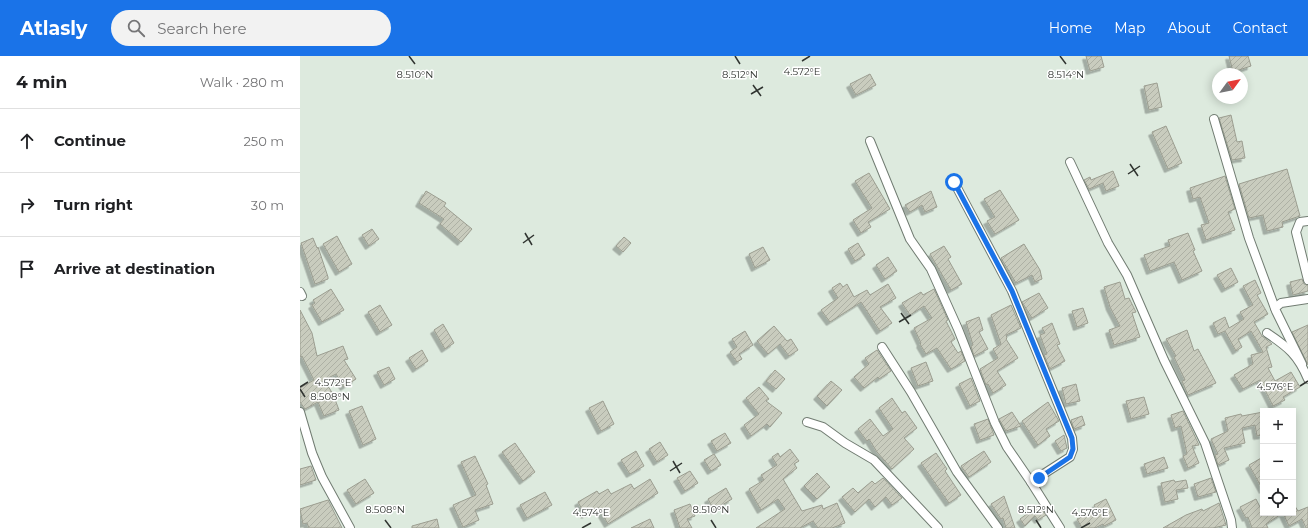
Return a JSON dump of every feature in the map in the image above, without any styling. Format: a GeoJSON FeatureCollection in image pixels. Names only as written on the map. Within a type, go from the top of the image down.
{"type":"FeatureCollection","features":[{"type":"Feature","properties":{"kind":"street"},"geometry":{"type":"LineString","coordinates":[[1214,118],[1249,238],[1275,308],[1308,379]]}},
{"type":"Feature","properties":{"kind":"street"},"geometry":{"type":"LineString","coordinates":[[870,141],[908,233],[931,270],[958,330],[997,428],[1007,447],[1060,528]]}},
{"type":"Feature","properties":{"kind":"street"},"geometry":{"type":"LineString","coordinates":[[1070,162],[1108,242],[1127,275],[1164,360],[1205,443],[1232,520],[1232,528]]}},
{"type":"Feature","properties":{"kind":"street"},"geometry":{"type":"LineString","coordinates":[[954,182],[1012,291],[1072,438],[1073,449],[1070,457],[1031,482]]}},
{"type":"Feature","properties":{"kind":"street"},"geometry":{"type":"LineString","coordinates":[[1308,221],[1300,222],[1296,232],[1308,280]]}},
{"type":"Feature","properties":{"kind":"street"},"geometry":{"type":"LineString","coordinates":[[1275,308],[1282,303],[1308,299]]}},
{"type":"Feature","properties":{"kind":"street"},"geometry":{"type":"LineString","coordinates":[[1267,333],[1289,348],[1302,364]]}},
{"type":"Feature","properties":{"kind":"street"},"geometry":{"type":"LineString","coordinates":[[882,347],[911,392],[957,472],[998,528]]}},
{"type":"Feature","properties":{"kind":"street"},"geometry":{"type":"LineString","coordinates":[[300,412],[312,453],[322,477],[350,528]]}},
{"type":"Feature","properties":{"kind":"street"},"geometry":{"type":"LineString","coordinates":[[807,422],[824,427],[845,443],[874,460],[922,509],[938,528]]}},
{"type":"Feature","properties":{"kind":"building"},"geometry":{"type":"Polygon","coordinates":[[[1086,56],[1101,56],[1104,67],[1090,71],[1086,56]]]}},
{"type":"Feature","properties":{"kind":"building"},"geometry":{"type":"Polygon","coordinates":[[[1229,56],[1248,56],[1251,66],[1245,68],[1232,68],[1229,56]]]}},
{"type":"Feature","properties":{"kind":"building"},"geometry":{"type":"Polygon","coordinates":[[[870,74],[876,85],[856,95],[850,84],[870,74]]]}},
{"type":"Feature","properties":{"kind":"building"},"geometry":{"type":"Polygon","coordinates":[[[1157,83],[1162,107],[1149,110],[1144,86],[1157,83]]]}},
{"type":"Feature","properties":{"kind":"building"},"geometry":{"type":"Polygon","coordinates":[[[1231,115],[1237,142],[1242,141],[1245,158],[1232,160],[1219,118],[1231,115]]]}},
{"type":"Feature","properties":{"kind":"building"},"geometry":{"type":"Polygon","coordinates":[[[1166,126],[1182,163],[1168,169],[1152,132],[1166,126]]]}},
{"type":"Feature","properties":{"kind":"building"},"geometry":{"type":"Polygon","coordinates":[[[1287,169],[1300,216],[1282,222],[1283,227],[1267,231],[1263,215],[1249,218],[1239,184],[1287,169]]]}},
{"type":"Feature","properties":{"kind":"building"},"geometry":{"type":"Polygon","coordinates":[[[1113,171],[1119,186],[1106,191],[1103,183],[1089,189],[1084,180],[1090,177],[1091,180],[1113,171]]]}},
{"type":"Feature","properties":{"kind":"building"},"geometry":{"type":"Polygon","coordinates":[[[869,173],[890,209],[868,222],[871,227],[861,233],[853,220],[872,208],[855,181],[869,173]]]}},
{"type":"Feature","properties":{"kind":"building"},"geometry":{"type":"Polygon","coordinates":[[[1225,176],[1235,209],[1228,212],[1235,230],[1206,240],[1201,225],[1209,223],[1200,197],[1193,199],[1190,188],[1225,176]]]}},
{"type":"Feature","properties":{"kind":"building"},"geometry":{"type":"Polygon","coordinates":[[[1000,190],[1019,220],[995,234],[987,221],[995,217],[984,199],[1000,190]]]}},
{"type":"Feature","properties":{"kind":"building"},"geometry":{"type":"Polygon","coordinates":[[[426,191],[446,203],[444,206],[472,229],[461,242],[440,224],[444,219],[419,203],[426,191]]]}},
{"type":"Feature","properties":{"kind":"building"},"geometry":{"type":"Polygon","coordinates":[[[931,191],[937,207],[925,212],[922,205],[910,212],[905,205],[931,191]]]}},
{"type":"Feature","properties":{"kind":"building"},"geometry":{"type":"Polygon","coordinates":[[[372,229],[379,239],[369,246],[362,235],[372,229]]]}},
{"type":"Feature","properties":{"kind":"building"},"geometry":{"type":"Polygon","coordinates":[[[1188,233],[1195,250],[1193,251],[1202,271],[1182,280],[1174,262],[1150,271],[1144,255],[1170,246],[1168,240],[1188,233]]]}},
{"type":"Feature","properties":{"kind":"building"},"geometry":{"type":"Polygon","coordinates":[[[337,236],[352,264],[339,272],[323,244],[337,236]]]}},
{"type":"Feature","properties":{"kind":"building"},"geometry":{"type":"Polygon","coordinates":[[[624,237],[631,243],[623,252],[616,246],[624,237]]]}},
{"type":"Feature","properties":{"kind":"building"},"geometry":{"type":"Polygon","coordinates":[[[313,238],[317,248],[318,247],[328,277],[328,279],[315,284],[301,243],[313,238]]]}},
{"type":"Feature","properties":{"kind":"building"},"geometry":{"type":"Polygon","coordinates":[[[858,243],[865,255],[855,261],[848,249],[858,243]]]}},
{"type":"Feature","properties":{"kind":"building"},"geometry":{"type":"Polygon","coordinates":[[[1024,244],[1040,270],[1042,279],[1035,282],[1032,275],[1016,283],[1001,258],[1024,244]]]}},
{"type":"Feature","properties":{"kind":"building"},"geometry":{"type":"Polygon","coordinates":[[[944,246],[951,257],[948,259],[962,284],[951,290],[930,254],[944,246]]]}},
{"type":"Feature","properties":{"kind":"building"},"geometry":{"type":"Polygon","coordinates":[[[763,247],[770,260],[755,268],[749,254],[763,247]]]}},
{"type":"Feature","properties":{"kind":"building"},"geometry":{"type":"Polygon","coordinates":[[[888,257],[897,271],[885,279],[876,265],[888,257]]]}},
{"type":"Feature","properties":{"kind":"building"},"geometry":{"type":"Polygon","coordinates":[[[1231,268],[1238,282],[1225,289],[1217,275],[1231,268]]]}},
{"type":"Feature","properties":{"kind":"building"},"geometry":{"type":"Polygon","coordinates":[[[1302,279],[1304,284],[1308,285],[1308,291],[1293,295],[1290,282],[1302,279]]]}},
{"type":"Feature","properties":{"kind":"building"},"geometry":{"type":"Polygon","coordinates":[[[1255,280],[1261,293],[1257,295],[1268,314],[1254,322],[1262,336],[1272,344],[1266,347],[1272,367],[1268,368],[1275,381],[1291,372],[1300,387],[1283,397],[1285,400],[1273,406],[1260,380],[1243,389],[1234,375],[1253,364],[1251,355],[1263,352],[1251,331],[1238,339],[1242,347],[1236,351],[1225,331],[1218,334],[1213,323],[1225,317],[1229,328],[1244,319],[1240,312],[1253,305],[1243,286],[1255,280]]]}},
{"type":"Feature","properties":{"kind":"building"},"geometry":{"type":"Polygon","coordinates":[[[1120,282],[1125,299],[1129,298],[1136,312],[1132,313],[1140,337],[1114,345],[1109,330],[1120,326],[1110,307],[1104,287],[1120,282]]]}},
{"type":"Feature","properties":{"kind":"building"},"geometry":{"type":"Polygon","coordinates":[[[840,283],[843,287],[847,284],[854,297],[867,290],[870,295],[888,284],[896,298],[880,307],[892,323],[880,331],[861,302],[830,322],[821,310],[838,298],[832,288],[840,283]]]}},
{"type":"Feature","properties":{"kind":"building"},"geometry":{"type":"Polygon","coordinates":[[[331,289],[344,310],[322,322],[312,305],[315,303],[313,300],[331,289]]]}},
{"type":"Feature","properties":{"kind":"building"},"geometry":{"type":"Polygon","coordinates":[[[934,289],[948,320],[946,321],[955,339],[951,342],[958,353],[961,351],[965,361],[951,369],[937,348],[926,354],[920,344],[921,343],[914,328],[932,318],[924,306],[910,315],[902,303],[921,292],[923,295],[934,289]]]}},
{"type":"Feature","properties":{"kind":"building"},"geometry":{"type":"Polygon","coordinates":[[[1039,293],[1048,308],[1032,318],[1022,302],[1039,293]]]}},
{"type":"Feature","properties":{"kind":"building"},"geometry":{"type":"Polygon","coordinates":[[[380,305],[392,325],[380,332],[368,312],[380,305]]]}},
{"type":"Feature","properties":{"kind":"building"},"geometry":{"type":"Polygon","coordinates":[[[1011,305],[1021,328],[1006,335],[1006,339],[1018,358],[997,371],[1006,385],[993,393],[988,384],[986,385],[980,369],[998,358],[993,349],[1001,344],[991,315],[1011,305]]]}},
{"type":"Feature","properties":{"kind":"building"},"geometry":{"type":"Polygon","coordinates":[[[1083,308],[1088,323],[1077,327],[1072,311],[1083,308]]]}},
{"type":"Feature","properties":{"kind":"building"},"geometry":{"type":"Polygon","coordinates":[[[300,310],[312,333],[317,356],[343,346],[348,359],[344,360],[356,379],[344,387],[336,374],[324,380],[333,394],[339,410],[324,416],[318,402],[305,409],[300,402],[300,388],[314,380],[302,356],[300,357],[300,310]]]}},
{"type":"Feature","properties":{"kind":"building"},"geometry":{"type":"Polygon","coordinates":[[[979,317],[983,330],[979,332],[988,349],[974,356],[971,346],[973,345],[966,322],[979,317]]]}},
{"type":"Feature","properties":{"kind":"building"},"geometry":{"type":"Polygon","coordinates":[[[1052,323],[1060,344],[1057,345],[1065,361],[1050,369],[1044,355],[1047,354],[1040,335],[1045,333],[1042,328],[1052,323]]]}},
{"type":"Feature","properties":{"kind":"building"},"geometry":{"type":"Polygon","coordinates":[[[443,324],[454,343],[445,349],[434,330],[443,324]]]}},
{"type":"Feature","properties":{"kind":"building"},"geometry":{"type":"Polygon","coordinates":[[[1308,325],[1308,365],[1292,332],[1308,325]]]}},
{"type":"Feature","properties":{"kind":"building"},"geometry":{"type":"Polygon","coordinates":[[[774,326],[787,341],[791,339],[798,350],[789,356],[780,344],[768,354],[757,341],[774,326]]]}},
{"type":"Feature","properties":{"kind":"building"},"geometry":{"type":"Polygon","coordinates":[[[1187,330],[1194,351],[1198,349],[1216,383],[1188,395],[1182,381],[1185,380],[1174,357],[1176,356],[1166,339],[1187,330]]]}},
{"type":"Feature","properties":{"kind":"building"},"geometry":{"type":"Polygon","coordinates":[[[745,331],[753,345],[739,354],[742,359],[737,362],[730,352],[737,347],[732,339],[745,331]]]}},
{"type":"Feature","properties":{"kind":"building"},"geometry":{"type":"Polygon","coordinates":[[[422,350],[428,361],[416,369],[409,358],[422,350]]]}},
{"type":"Feature","properties":{"kind":"building"},"geometry":{"type":"Polygon","coordinates":[[[877,350],[891,371],[879,379],[878,377],[864,388],[854,377],[869,364],[865,358],[877,350]]]}},
{"type":"Feature","properties":{"kind":"building"},"geometry":{"type":"Polygon","coordinates":[[[926,362],[933,381],[918,386],[911,368],[926,362]]]}},
{"type":"Feature","properties":{"kind":"building"},"geometry":{"type":"Polygon","coordinates":[[[389,367],[395,379],[384,385],[377,372],[389,367]]]}},
{"type":"Feature","properties":{"kind":"building"},"geometry":{"type":"Polygon","coordinates":[[[775,370],[785,379],[776,389],[766,381],[775,370]]]}},
{"type":"Feature","properties":{"kind":"building"},"geometry":{"type":"Polygon","coordinates":[[[971,378],[980,401],[970,406],[959,384],[971,378]]]}},
{"type":"Feature","properties":{"kind":"building"},"geometry":{"type":"Polygon","coordinates":[[[831,381],[842,390],[827,406],[817,396],[831,381]]]}},
{"type":"Feature","properties":{"kind":"building"},"geometry":{"type":"Polygon","coordinates":[[[1076,384],[1080,401],[1066,404],[1062,388],[1076,384]]]}},
{"type":"Feature","properties":{"kind":"building"},"geometry":{"type":"Polygon","coordinates":[[[759,387],[769,399],[766,401],[782,413],[770,427],[767,424],[751,436],[744,425],[759,414],[746,398],[759,387]]]}},
{"type":"Feature","properties":{"kind":"building"},"geometry":{"type":"Polygon","coordinates":[[[1144,397],[1149,414],[1131,419],[1126,401],[1144,397]]]}},
{"type":"Feature","properties":{"kind":"building"},"geometry":{"type":"Polygon","coordinates":[[[892,398],[902,413],[905,411],[917,428],[904,438],[914,449],[892,469],[877,452],[869,439],[867,441],[858,429],[870,419],[883,436],[893,429],[879,408],[892,398]]]}},
{"type":"Feature","properties":{"kind":"building"},"geometry":{"type":"Polygon","coordinates":[[[603,401],[614,424],[601,431],[589,408],[603,401]]]}},
{"type":"Feature","properties":{"kind":"building"},"geometry":{"type":"Polygon","coordinates":[[[1048,402],[1059,421],[1046,429],[1050,436],[1038,445],[1022,421],[1048,402]]]}},
{"type":"Feature","properties":{"kind":"building"},"geometry":{"type":"Polygon","coordinates":[[[362,406],[376,439],[363,445],[349,411],[362,406]]]}},
{"type":"Feature","properties":{"kind":"building"},"geometry":{"type":"Polygon","coordinates":[[[1183,411],[1199,445],[1192,446],[1199,463],[1188,468],[1183,456],[1187,454],[1181,426],[1175,428],[1171,415],[1183,411]]]}},
{"type":"Feature","properties":{"kind":"building"},"geometry":{"type":"Polygon","coordinates":[[[1012,412],[1021,426],[1006,431],[999,419],[1012,412]]]}},
{"type":"Feature","properties":{"kind":"building"},"geometry":{"type":"Polygon","coordinates":[[[1260,413],[1260,436],[1257,436],[1255,425],[1242,428],[1245,443],[1224,448],[1229,460],[1218,465],[1215,455],[1218,454],[1211,439],[1228,431],[1225,418],[1241,414],[1242,416],[1260,413]]]}},
{"type":"Feature","properties":{"kind":"building"},"geometry":{"type":"Polygon","coordinates":[[[1082,416],[1085,425],[1074,429],[1071,420],[1082,416]]]}},
{"type":"Feature","properties":{"kind":"building"},"geometry":{"type":"Polygon","coordinates":[[[988,419],[994,435],[980,440],[974,424],[988,419]]]}},
{"type":"Feature","properties":{"kind":"building"},"geometry":{"type":"Polygon","coordinates":[[[725,433],[731,443],[717,451],[711,441],[725,433]]]}},
{"type":"Feature","properties":{"kind":"building"},"geometry":{"type":"Polygon","coordinates":[[[1064,435],[1067,448],[1061,451],[1055,441],[1064,435]]]}},
{"type":"Feature","properties":{"kind":"building"},"geometry":{"type":"Polygon","coordinates":[[[660,442],[668,455],[657,462],[649,449],[660,442]]]}},
{"type":"Feature","properties":{"kind":"building"},"geometry":{"type":"Polygon","coordinates":[[[515,443],[535,472],[523,481],[502,452],[515,443]]]}},
{"type":"Feature","properties":{"kind":"building"},"geometry":{"type":"Polygon","coordinates":[[[790,449],[799,461],[794,464],[797,468],[783,479],[802,511],[822,505],[823,509],[837,503],[845,523],[832,528],[818,528],[813,521],[800,528],[756,528],[785,509],[778,499],[761,510],[749,489],[764,480],[761,475],[777,465],[772,457],[778,453],[780,457],[790,449]]]}},
{"type":"Feature","properties":{"kind":"building"},"geometry":{"type":"Polygon","coordinates":[[[636,451],[644,466],[630,474],[621,460],[636,451]]]}},
{"type":"Feature","properties":{"kind":"building"},"geometry":{"type":"Polygon","coordinates":[[[984,451],[991,462],[969,477],[961,466],[984,451]]]}},
{"type":"Feature","properties":{"kind":"building"},"geometry":{"type":"Polygon","coordinates":[[[936,453],[947,469],[945,471],[961,495],[949,503],[921,463],[936,453]]]}},
{"type":"Feature","properties":{"kind":"building"},"geometry":{"type":"Polygon","coordinates":[[[714,454],[721,465],[711,471],[704,460],[714,454]]]}},
{"type":"Feature","properties":{"kind":"building"},"geometry":{"type":"Polygon","coordinates":[[[475,456],[488,484],[486,485],[493,504],[475,510],[479,520],[463,527],[453,505],[476,495],[461,462],[475,456]]]}},
{"type":"Feature","properties":{"kind":"building"},"geometry":{"type":"Polygon","coordinates":[[[1164,457],[1168,468],[1147,474],[1144,464],[1164,457]]]}},
{"type":"Feature","properties":{"kind":"building"},"geometry":{"type":"Polygon","coordinates":[[[1260,459],[1260,485],[1249,465],[1260,459]]]}},
{"type":"Feature","properties":{"kind":"building"},"geometry":{"type":"Polygon","coordinates":[[[311,466],[316,480],[300,485],[300,469],[311,466]]]}},
{"type":"Feature","properties":{"kind":"building"},"geometry":{"type":"Polygon","coordinates":[[[690,471],[698,483],[685,491],[677,478],[690,471]]]}},
{"type":"Feature","properties":{"kind":"building"},"geometry":{"type":"Polygon","coordinates":[[[817,473],[830,487],[817,499],[804,486],[817,473]]]}},
{"type":"Feature","properties":{"kind":"building"},"geometry":{"type":"Polygon","coordinates":[[[883,478],[902,498],[892,505],[886,497],[875,507],[869,499],[855,512],[842,497],[853,488],[858,493],[872,481],[875,484],[883,478]]]}},
{"type":"Feature","properties":{"kind":"building"},"geometry":{"type":"Polygon","coordinates":[[[1211,478],[1216,492],[1198,497],[1194,484],[1211,478]]]}},
{"type":"Feature","properties":{"kind":"building"},"geometry":{"type":"Polygon","coordinates":[[[365,479],[374,493],[356,504],[347,490],[365,479]]]}},
{"type":"Feature","properties":{"kind":"building"},"geometry":{"type":"Polygon","coordinates":[[[650,479],[658,493],[608,524],[598,507],[585,515],[578,502],[597,491],[599,494],[608,489],[611,494],[631,484],[634,489],[650,479]]]}},
{"type":"Feature","properties":{"kind":"building"},"geometry":{"type":"Polygon","coordinates":[[[1174,480],[1175,482],[1186,480],[1188,488],[1176,490],[1178,499],[1165,502],[1161,483],[1174,480]]]}},
{"type":"Feature","properties":{"kind":"building"},"geometry":{"type":"Polygon","coordinates":[[[726,488],[732,499],[714,510],[708,499],[726,488]]]}},
{"type":"Feature","properties":{"kind":"building"},"geometry":{"type":"Polygon","coordinates":[[[545,492],[552,505],[527,518],[520,505],[545,492]]]}},
{"type":"Feature","properties":{"kind":"building"},"geometry":{"type":"Polygon","coordinates":[[[1004,496],[1015,528],[1006,528],[1003,518],[1001,519],[991,504],[1004,496]]]}},
{"type":"Feature","properties":{"kind":"building"},"geometry":{"type":"Polygon","coordinates":[[[1106,499],[1116,520],[1104,526],[1103,524],[1095,528],[1082,528],[1077,519],[1096,509],[1094,505],[1106,499]]]}},
{"type":"Feature","properties":{"kind":"building"},"geometry":{"type":"Polygon","coordinates":[[[1256,499],[1260,507],[1260,516],[1278,516],[1266,524],[1268,528],[1252,528],[1248,517],[1246,518],[1240,507],[1256,499]]]}},
{"type":"Feature","properties":{"kind":"building"},"geometry":{"type":"Polygon","coordinates":[[[328,500],[342,528],[309,528],[307,523],[303,524],[300,509],[328,500]]]}},
{"type":"Feature","properties":{"kind":"building"},"geometry":{"type":"Polygon","coordinates":[[[1219,503],[1226,525],[1213,528],[1163,528],[1186,515],[1202,509],[1203,511],[1219,503]]]}},
{"type":"Feature","properties":{"kind":"building"},"geometry":{"type":"Polygon","coordinates":[[[690,504],[695,516],[687,519],[692,528],[680,528],[674,510],[690,504]]]}},
{"type":"Feature","properties":{"kind":"building"},"geometry":{"type":"Polygon","coordinates":[[[1039,505],[1046,515],[1038,520],[1035,516],[1025,526],[1020,519],[1039,505]]]}},
{"type":"Feature","properties":{"kind":"building"},"geometry":{"type":"Polygon","coordinates":[[[1308,507],[1308,528],[1306,528],[1302,519],[1289,526],[1284,516],[1296,516],[1296,508],[1298,511],[1308,507]]]}},
{"type":"Feature","properties":{"kind":"building"},"geometry":{"type":"Polygon","coordinates":[[[437,519],[439,528],[412,528],[412,526],[437,519]]]}},
{"type":"Feature","properties":{"kind":"building"},"geometry":{"type":"Polygon","coordinates":[[[650,519],[654,528],[631,528],[650,519]]]}},
{"type":"Feature","properties":{"kind":"route"},"geometry":{"type":"LineString","coordinates":[[954,182],[1012,291],[1072,438],[1073,453],[1070,457],[1039,478]]}}]}
